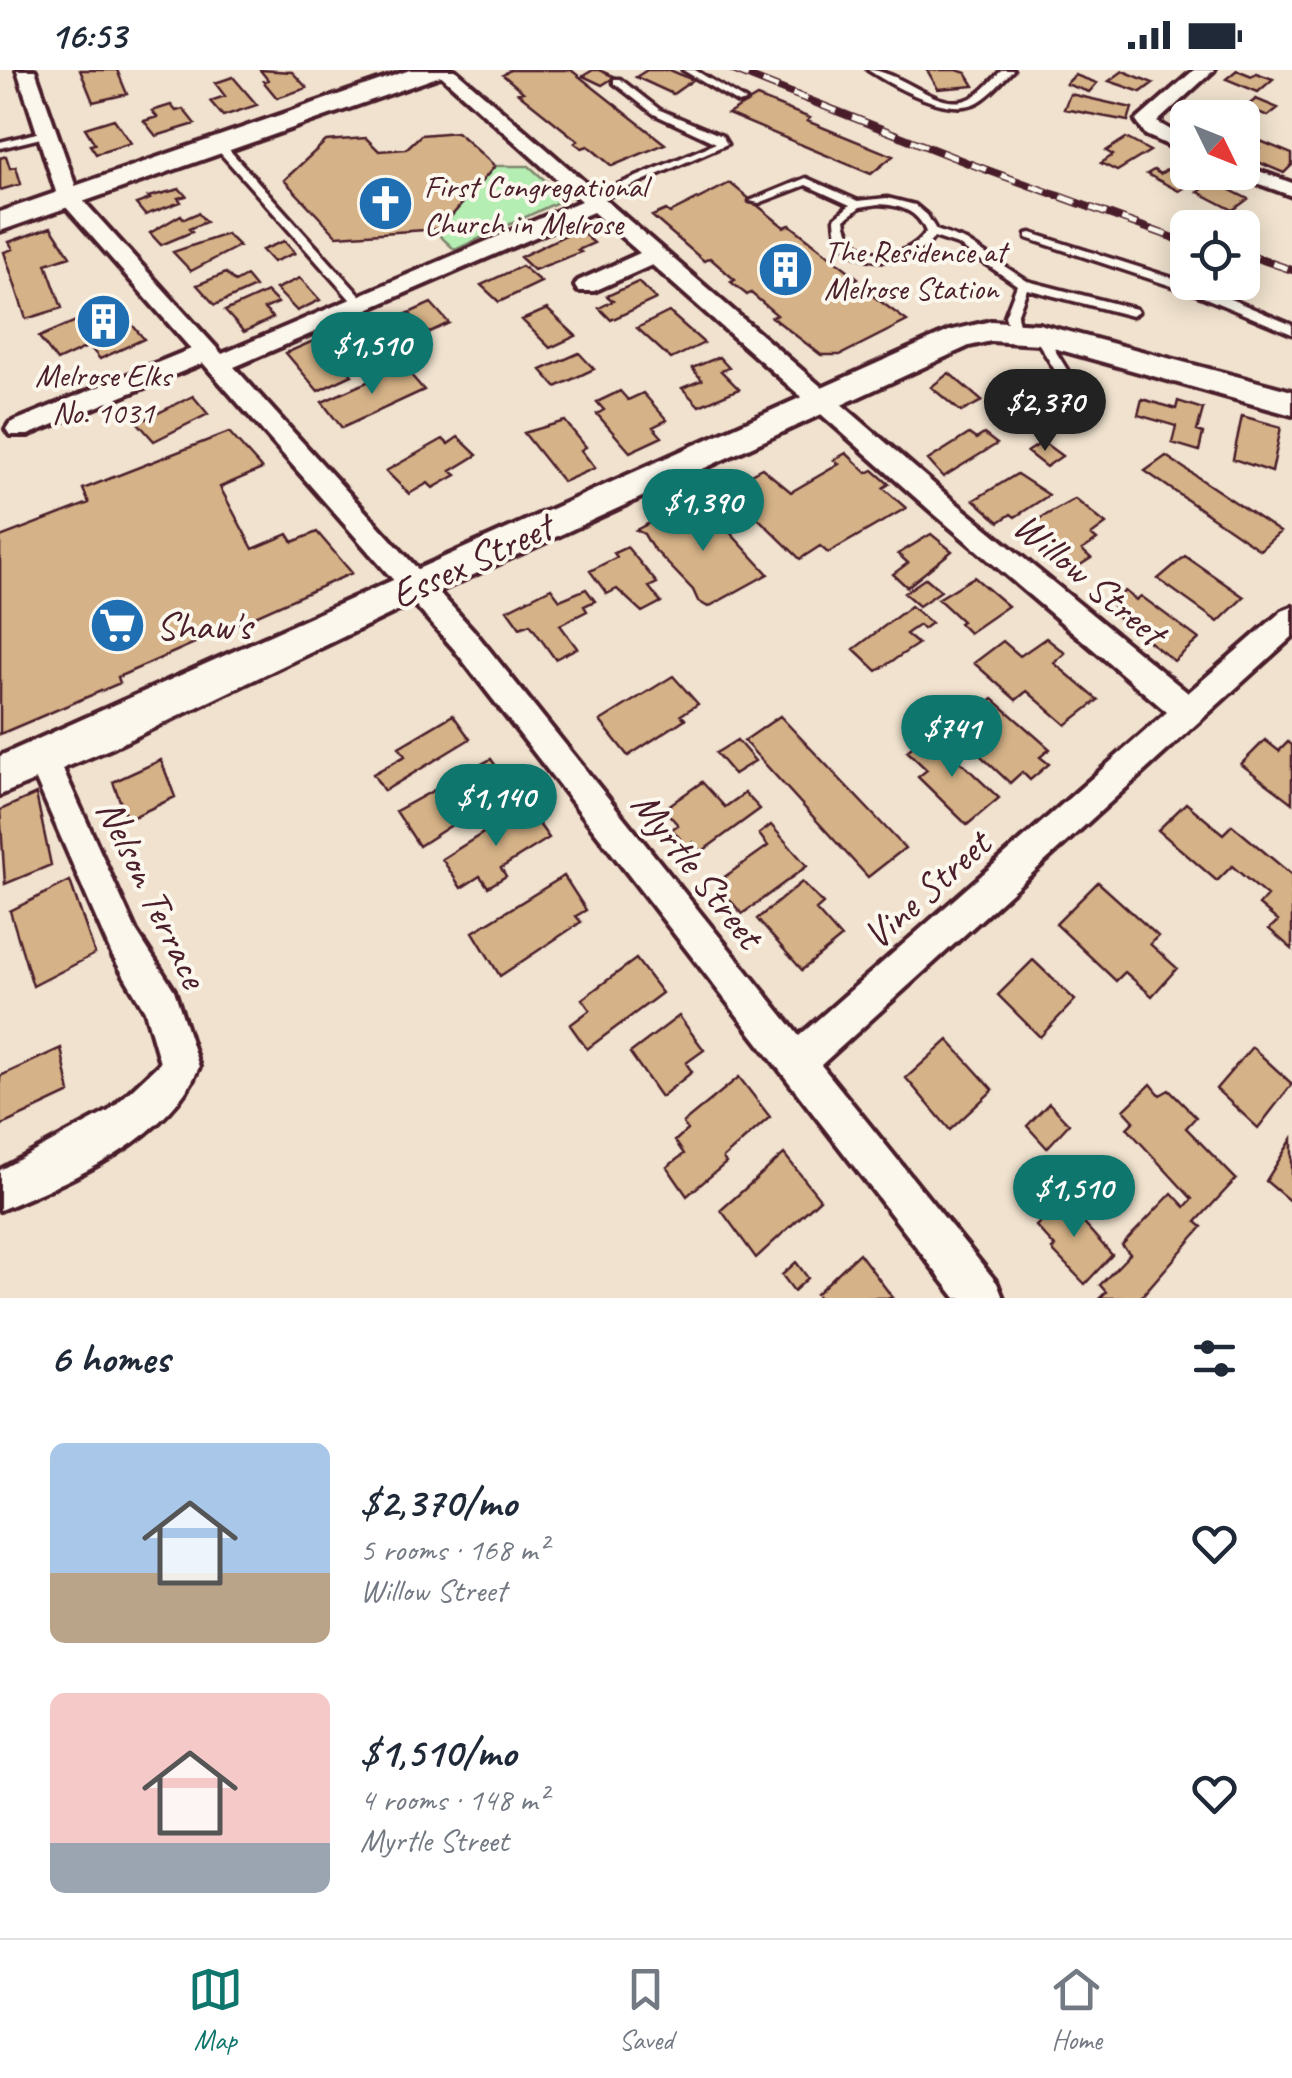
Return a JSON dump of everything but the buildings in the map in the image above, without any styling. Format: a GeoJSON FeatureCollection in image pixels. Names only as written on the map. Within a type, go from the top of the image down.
{"type":"FeatureCollection","features":[{"type":"Feature","properties":{"kind":"street","name":"Myrtle Street"},"geometry":{"type":"LineString","coordinates":[[26,70],[69,198],[417,584],[796,1062],[974,1295]]}},
{"type":"Feature","properties":{"kind":"street"},"geometry":{"type":"LineString","coordinates":[[0,222],[434,70]]}},
{"type":"Feature","properties":{"kind":"street","name":"Willow Street"},"geometry":{"type":"LineString","coordinates":[[444,70],[1188,712]]}},
{"type":"Feature","properties":{"kind":"street"},"geometry":{"type":"LineString","coordinates":[[1170,140],[1153,132],[1146,120],[1204,70]]}},
{"type":"Feature","properties":{"kind":"street"},"geometry":{"type":"LineString","coordinates":[[1260,178],[1292,190]]}},
{"type":"Feature","properties":{"kind":"street"},"geometry":{"type":"LineString","coordinates":[[20,429],[360,304],[593,202]]}},
{"type":"Feature","properties":{"kind":"street"},"geometry":{"type":"LineString","coordinates":[[586,286],[654,255]]}},
{"type":"Feature","properties":{"kind":"street","name":"Essex Street"},"geometry":{"type":"LineString","coordinates":[[0,776],[960,338],[1027,333],[1292,403]]}},
{"type":"Feature","properties":{"kind":"street","name":"Vine Street"},"geometry":{"type":"LineString","coordinates":[[796,1062],[1292,619]]}},
{"type":"Feature","properties":{"kind":"street","name":"Nelson Terrace"},"geometry":{"type":"LineString","coordinates":[[0,1190],[82,1150],[167,1088],[180,1067],[161,1003],[116,926],[43,758]]}},
{"type":"Feature","properties":{"kind":"lane"},"geometry":{"type":"LineString","coordinates":[[688,70],[740,102]]}},
{"type":"Feature","properties":{"kind":"lane"},"geometry":{"type":"LineString","coordinates":[[873,70],[937,99],[960,104],[974,100],[1008,70]]}},
{"type":"Feature","properties":{"kind":"lane"},"geometry":{"type":"LineString","coordinates":[[886,75],[898,70]]}},
{"type":"Feature","properties":{"kind":"lane"},"geometry":{"type":"LineString","coordinates":[[593,202],[722,144],[718,138],[655,110],[616,81]]}},
{"type":"Feature","properties":{"kind":"lane"},"geometry":{"type":"LineString","coordinates":[[0,145],[48,133]]}},
{"type":"Feature","properties":{"kind":"lane"},"geometry":{"type":"LineString","coordinates":[[219,146],[360,304]]}},
{"type":"Feature","properties":{"kind":"lane"},"geometry":{"type":"LineString","coordinates":[[755,201],[806,182],[857,204]]}},
{"type":"Feature","properties":{"kind":"lane"},"geometry":{"type":"LineString","coordinates":[[931,232],[923,248],[892,257],[865,252],[850,244],[839,229],[843,214],[857,204],[904,204],[924,216],[931,232],[962,243],[1023,284],[1132,312]]}},
{"type":"Feature","properties":{"kind":"lane"},"geometry":{"type":"LineString","coordinates":[[1031,236],[1200,291],[1292,330]]}},
{"type":"Feature","properties":{"kind":"lane"},"geometry":{"type":"LineString","coordinates":[[1016,404],[1063,373],[1012,314],[1023,284]]}},
{"type":"Feature","properties":{"kind":"green space"},"geometry":{"type":"Polygon","coordinates":[[[495,166],[529,166],[558,192],[560,201],[455,250],[439,235],[440,229],[495,166]]]}},
{"type":"Feature","properties":{"kind":"railway"},"geometry":{"type":"LineString","coordinates":[[733,70],[968,163],[1170,236]]}},
{"type":"Feature","properties":{"kind":"railway"},"geometry":{"type":"LineString","coordinates":[[1260,259],[1292,270]]}},
{"type":"Feature","properties":{"kind":"place","name":"First Congregational Church in Melrose"},"geometry":{"type":"Point","coordinates":[385,204]}},
{"type":"Feature","properties":{"kind":"place","name":"The Residence at Melrose Station"},"geometry":{"type":"Point","coordinates":[785,269]}},
{"type":"Feature","properties":{"kind":"place","name":"Melrose Elks No. 1031"},"geometry":{"type":"Point","coordinates":[103,321]}},
{"type":"Feature","properties":{"kind":"place","name":"Shaw's"},"geometry":{"type":"Point","coordinates":[117,625]}}]}
